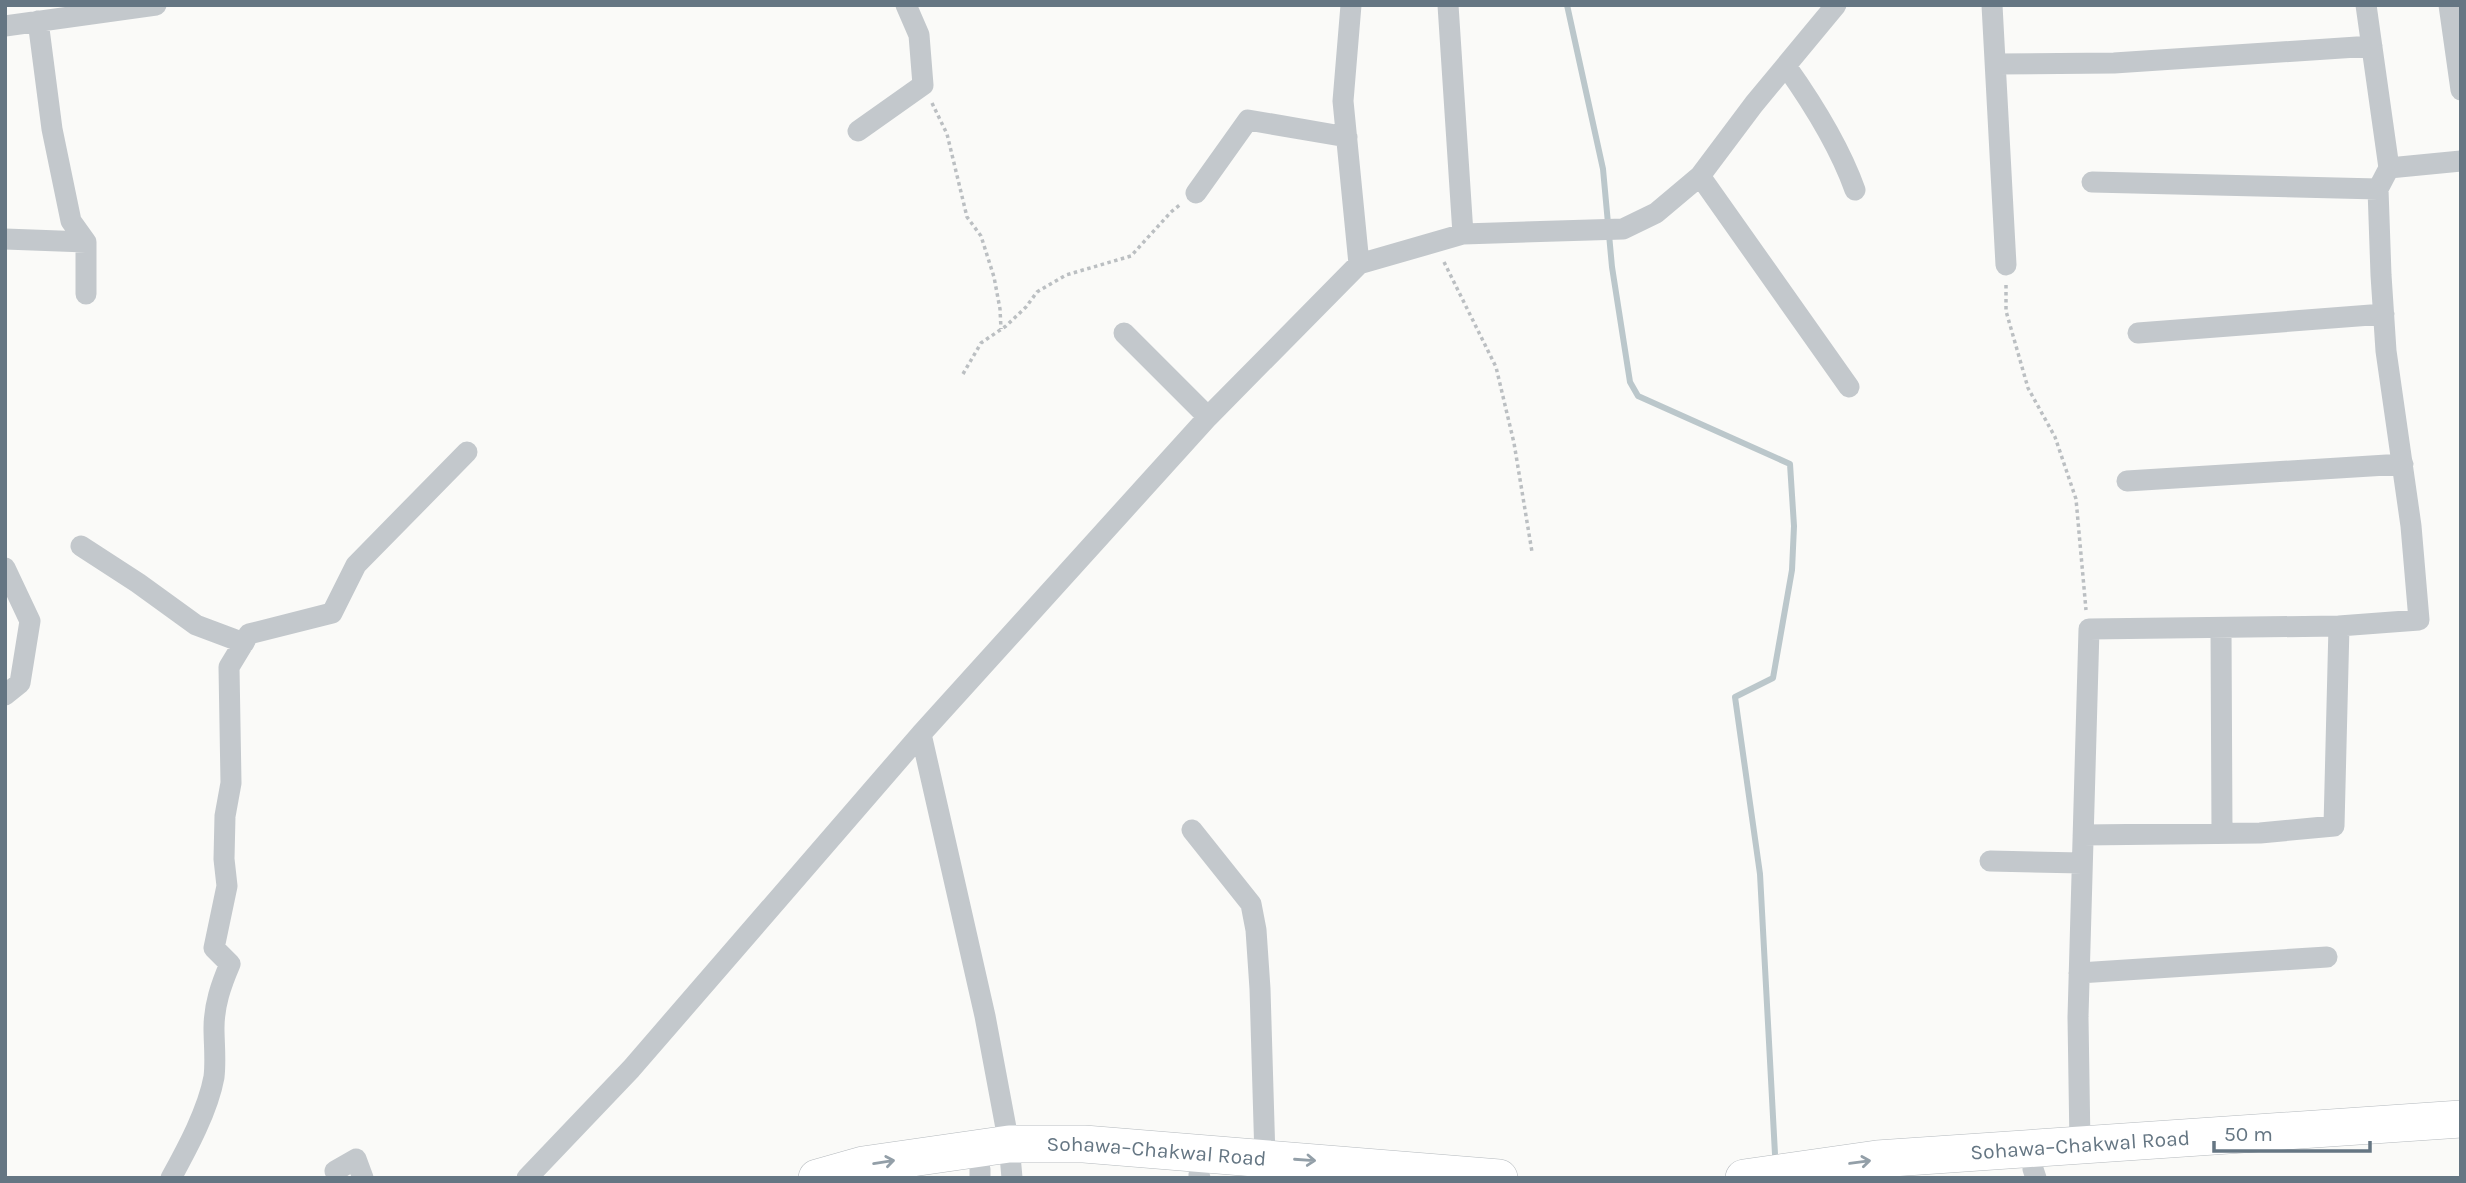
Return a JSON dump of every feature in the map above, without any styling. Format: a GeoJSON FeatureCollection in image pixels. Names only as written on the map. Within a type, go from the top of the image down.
{"type":"FeatureCollection","features":[{"type":"Feature","properties":{"kind":"highway","name":"Sohawa–Chakwal Road"},"geometry":{"type":"LineString","coordinates":[[1744,1178],[1877,1159],[2461,1119]]}},
{"type":"Feature","properties":{"kind":"highway"},"geometry":{"type":"LineString","coordinates":[[1910,1178],[2035,1173],[2461,1142]]}},
{"type":"Feature","properties":{"kind":"highway","name":"Sohawa–Chakwal Road"},"geometry":{"type":"LineString","coordinates":[[817,1178],[863,1165],[998,1167],[1084,1144],[1499,1178]]}},
{"type":"Feature","properties":{"kind":"highway"},"geometry":{"type":"LineString","coordinates":[[933,1178],[998,1167],[1092,1165],[1210,1177]]}},
{"type":"Feature","properties":{"kind":"street"},"geometry":{"type":"LineString","coordinates":[[5,26],[156,5]]}},
{"type":"Feature","properties":{"kind":"street"},"geometry":{"type":"LineString","coordinates":[[858,131],[923,85],[919,35],[906,5]]}},
{"type":"Feature","properties":{"kind":"street"},"geometry":{"type":"LineString","coordinates":[[1351,5],[1343,101],[1359,264]]}},
{"type":"Feature","properties":{"kind":"street"},"geometry":{"type":"LineString","coordinates":[[1448,5],[1462,234]]}},
{"type":"Feature","properties":{"kind":"street"},"geometry":{"type":"LineString","coordinates":[[527,1178],[631,1069],[921,734],[1208,417],[1359,264],[1462,234],[1622,229],[1656,213],[1700,176],[1836,5]]}},
{"type":"Feature","properties":{"kind":"street"},"geometry":{"type":"LineString","coordinates":[[1992,5],[2006,265]]}},
{"type":"Feature","properties":{"kind":"street"},"geometry":{"type":"LineString","coordinates":[[2080,1146],[2079,973],[2089,629],[2339,626],[2419,620],[2411,526],[2386,351],[2378,189],[2389,168],[2366,5]]}},
{"type":"Feature","properties":{"kind":"street"},"geometry":{"type":"LineString","coordinates":[[2449,5],[2461,90]]}},
{"type":"Feature","properties":{"kind":"street"},"geometry":{"type":"LineString","coordinates":[[38,21],[52,129],[71,221],[86,242],[86,294]]}},
{"type":"Feature","properties":{"kind":"street"},"geometry":{"type":"LineString","coordinates":[[1997,64],[2113,63],[2372,46]]}},
{"type":"Feature","properties":{"kind":"street"},"geometry":{"type":"LineString","coordinates":[[1786,65],[1814,106],[1855,190]]}},
{"type":"Feature","properties":{"kind":"street"},"geometry":{"type":"LineString","coordinates":[[1196,193],[1248,120],[1347,137]]}},
{"type":"Feature","properties":{"kind":"street"},"geometry":{"type":"LineString","coordinates":[[2389,168],[2461,161]]}},
{"type":"Feature","properties":{"kind":"street"},"geometry":{"type":"LineString","coordinates":[[1700,176],[1849,387]]}},
{"type":"Feature","properties":{"kind":"street"},"geometry":{"type":"LineString","coordinates":[[2092,182],[2378,189]]}},
{"type":"Feature","properties":{"kind":"street"},"geometry":{"type":"LineString","coordinates":[[5,239],[86,242]]}},
{"type":"Feature","properties":{"kind":"street"},"geometry":{"type":"LineString","coordinates":[[2138,333],[2384,314]]}},
{"type":"Feature","properties":{"kind":"street"},"geometry":{"type":"LineString","coordinates":[[1124,333],[1208,417]]}},
{"type":"Feature","properties":{"kind":"street"},"geometry":{"type":"LineString","coordinates":[[171,1178],[200,1119],[214,1079],[214,1026],[218,995],[230,964],[214,948],[227,886],[224,859],[231,783],[229,667],[249,634],[332,613],[356,565],[467,452]]}},
{"type":"Feature","properties":{"kind":"street"},"geometry":{"type":"LineString","coordinates":[[2127,481],[2403,464]]}},
{"type":"Feature","properties":{"kind":"street"},"geometry":{"type":"LineString","coordinates":[[80,546],[196,625],[244,643]]}},
{"type":"Feature","properties":{"kind":"street"},"geometry":{"type":"LineString","coordinates":[[5,568],[30,621],[20,683],[5,695]]}},
{"type":"Feature","properties":{"kind":"street"},"geometry":{"type":"LineString","coordinates":[[2082,835],[2260,833],[2334,826],[2339,626]]}},
{"type":"Feature","properties":{"kind":"street"},"geometry":{"type":"LineString","coordinates":[[2221,628],[2222,833]]}},
{"type":"Feature","properties":{"kind":"street"},"geometry":{"type":"LineString","coordinates":[[921,734],[985,1016],[998,1167]]}},
{"type":"Feature","properties":{"kind":"street"},"geometry":{"type":"LineString","coordinates":[[1192,830],[1251,904],[1261,989],[1265,1157]]}},
{"type":"Feature","properties":{"kind":"street"},"geometry":{"type":"LineString","coordinates":[[1990,861],[2082,863]]}},
{"type":"Feature","properties":{"kind":"street"},"geometry":{"type":"LineString","coordinates":[[2079,973],[2327,957]]}},
{"type":"Feature","properties":{"kind":"street"},"geometry":{"type":"LineString","coordinates":[[334,1171],[356,1159],[363,1178]]}},
{"type":"Feature","properties":{"kind":"path"},"geometry":{"type":"LineString","coordinates":[[923,85],[947,134],[967,218],[981,236],[994,277],[1001,329]]}},
{"type":"Feature","properties":{"kind":"path"},"geometry":{"type":"LineString","coordinates":[[963,373],[981,343],[1026,307],[1037,292],[1066,275],[1132,256],[1171,212],[1196,193]]}},
{"type":"Feature","properties":{"kind":"path"},"geometry":{"type":"LineString","coordinates":[[1434,241],[1496,367],[1514,443],[1532,552]]}},
{"type":"Feature","properties":{"kind":"path"},"geometry":{"type":"LineString","coordinates":[[2006,265],[2006,311],[2028,388],[2054,437],[2076,499],[2089,629]]}},
{"type":"Feature","properties":{"kind":"waterway"},"geometry":{"type":"LineString","coordinates":[[1567,5],[1603,169],[1612,267],[1630,382],[1638,396],[1790,464],[1794,526],[1792,570],[1773,678],[1735,697],[1760,874],[1775,1154]]}}]}
